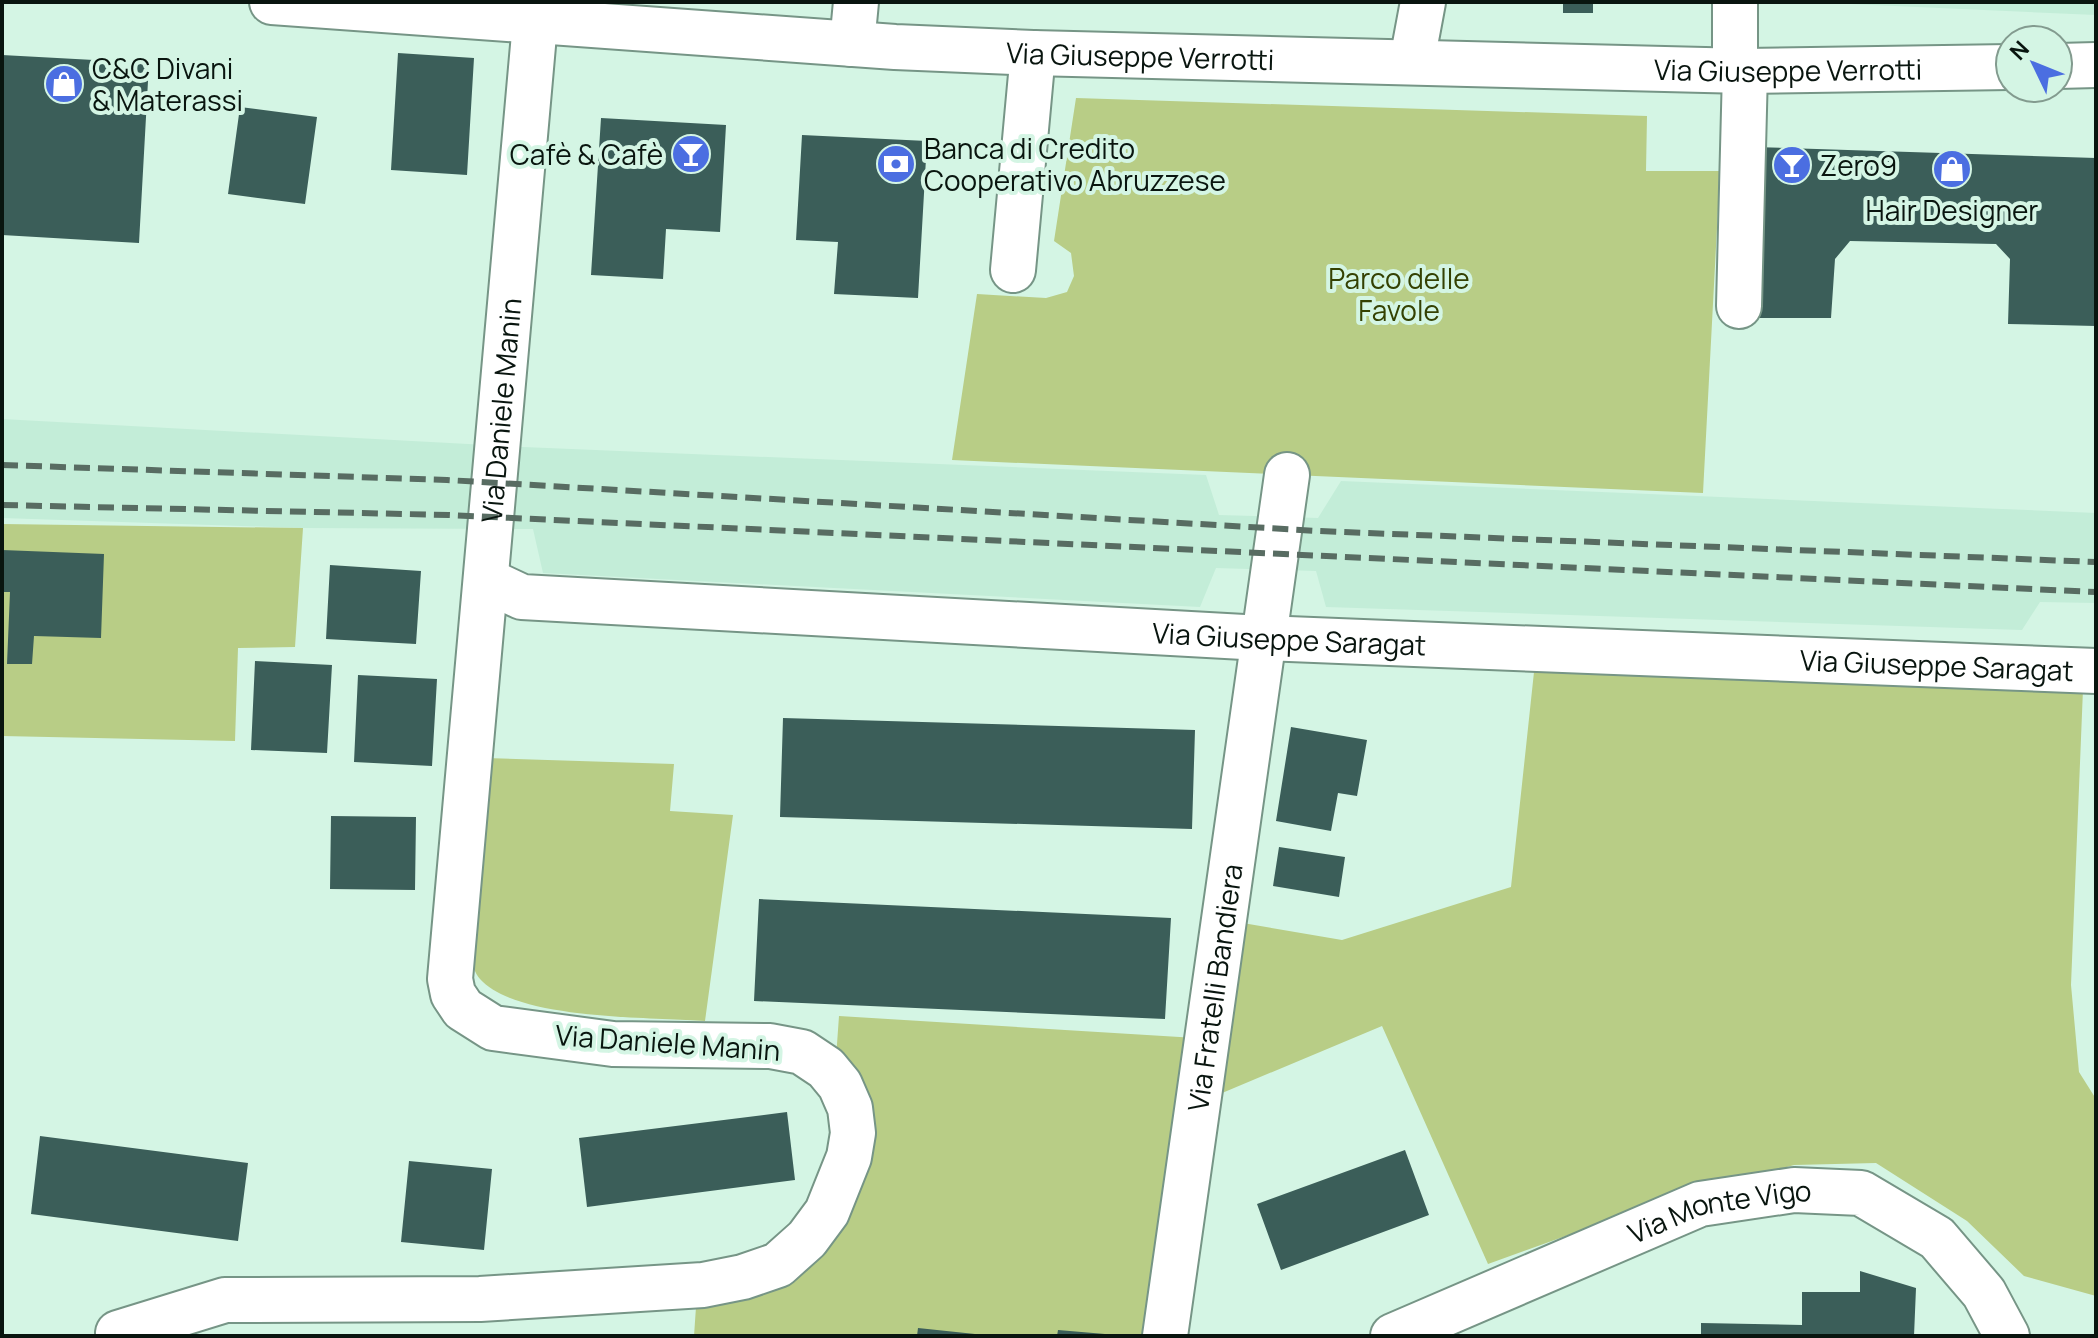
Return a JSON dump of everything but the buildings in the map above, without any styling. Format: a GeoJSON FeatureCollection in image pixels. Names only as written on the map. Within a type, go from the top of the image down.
{"type":"FeatureCollection","features":[{"type":"Feature","properties":{"kind":"street","name":"Via Giuseppe Verrotti"},"geometry":{"type":"LineString","coordinates":[[272,2],[535,23],[690,18],[854,23],[1033,53],[1740,71],[1994,67]]}},
{"type":"Feature","properties":{"kind":"street"},"geometry":{"type":"LineString","coordinates":[[1412,61],[1423,2]]}},
{"type":"Feature","properties":{"kind":"street"},"geometry":{"type":"LineString","coordinates":[[1735,2],[1740,71],[1739,306]]}},
{"type":"Feature","properties":{"kind":"street","name":"Via Daniele Manin"},"geometry":{"type":"LineString","coordinates":[[118,1333],[225,1300],[480,1299],[703,1285],[743,1277],[778,1265],[807,1239],[827,1212],[849,1157],[853,1133],[850,1108],[840,1085],[826,1068],[802,1052],[770,1046],[613,1044],[493,1028],[463,1009],[453,994],[450,979],[488,581],[535,23]]}},
{"type":"Feature","properties":{"kind":"street"},"geometry":{"type":"LineString","coordinates":[[1013,270],[1033,53]]}},
{"type":"Feature","properties":{"kind":"street"},"geometry":{"type":"LineString","coordinates":[[2074,66],[2096,65]]}},
{"type":"Feature","properties":{"kind":"street","name":"Via Fratelli Bandiera"},"geometry":{"type":"LineString","coordinates":[[1165,1336],[1287,475]]}},
{"type":"Feature","properties":{"kind":"street","name":"Via Giuseppe Saragat"},"geometry":{"type":"LineString","coordinates":[[488,581],[522,597],[1262,638],[2096,671]]}},
{"type":"Feature","properties":{"kind":"street","name":"Via Monte Vigo"},"geometry":{"type":"LineString","coordinates":[[1393,1336],[1700,1204],[1794,1190],[1861,1193],[1937,1238],[1984,1293],[2007,1336]]}},
{"type":"Feature","properties":{"kind":"shaded area"},"geometry":{"type":"Polygon","coordinates":[[[1806,2],[2096,2],[2096,15],[1806,2]]]}},
{"type":"Feature","properties":{"kind":"shaded area"},"geometry":{"type":"Polygon","coordinates":[[[2,419],[523,447],[1206,475],[1219,515],[1318,518],[1341,481],[2096,513],[2096,603],[2040,602],[2022,630],[1326,607],[1316,571],[1216,568],[1200,607],[543,573],[533,529],[303,528],[2,518],[2,419]]]}},
{"type":"Feature","properties":{"kind":"green space","name":"Parco delle Favole"},"geometry":{"type":"Polygon","coordinates":[[[1076,98],[1647,116],[1646,171],[1720,171],[1703,493],[952,460],[977,294],[1046,298],[1067,292],[1074,276],[1071,253],[1054,241],[1076,98]]]}},
{"type":"Feature","properties":{"kind":"green space"},"geometry":{"type":"Polygon","coordinates":[[[2,524],[303,528],[295,647],[238,648],[235,741],[2,736],[2,524]]]}},
{"type":"Feature","properties":{"kind":"green space"},"geometry":{"type":"Polygon","coordinates":[[[1534,672],[2083,689],[2071,985],[2079,1072],[2096,1099],[2096,1296],[2024,1276],[1967,1221],[1876,1163],[1794,1165],[1649,1206],[1488,1264],[1382,1026],[1215,1096],[1237,922],[1342,940],[1511,887],[1534,672]]]}},
{"type":"Feature","properties":{"kind":"green space"},"geometry":{"type":"Polygon","coordinates":[[[485,758],[674,764],[670,811],[733,815],[705,1021],[620,1017],[553,1009],[498,992],[480,979],[469,956],[485,758]]]}},
{"type":"Feature","properties":{"kind":"green space"},"geometry":{"type":"Polygon","coordinates":[[[839,1016],[1196,1038],[1142,1336],[694,1336],[696,1307],[848,1212],[836,1058],[839,1016]]]}},
{"type":"Feature","properties":{"kind":"railway"},"geometry":{"type":"LineString","coordinates":[[2,465],[447,480],[1318,531],[2096,562]]}},
{"type":"Feature","properties":{"kind":"railway"},"geometry":{"type":"LineString","coordinates":[[2,505],[449,515],[2096,592]]}},
{"type":"Feature","properties":{"kind":"place","name":"C&C Divani & Materassi"},"geometry":{"type":"Point","coordinates":[64,84]}},
{"type":"Feature","properties":{"kind":"place","name":"Cafè & Cafè"},"geometry":{"type":"Point","coordinates":[691,154]}},
{"type":"Feature","properties":{"kind":"place","name":"Banca di Credito Cooperativo Abruzzese"},"geometry":{"type":"Point","coordinates":[896,164]}},
{"type":"Feature","properties":{"kind":"place","name":"Zero9"},"geometry":{"type":"Point","coordinates":[1792,165]}},
{"type":"Feature","properties":{"kind":"place","name":"Hair Designer"},"geometry":{"type":"Point","coordinates":[1952,169]}}]}
